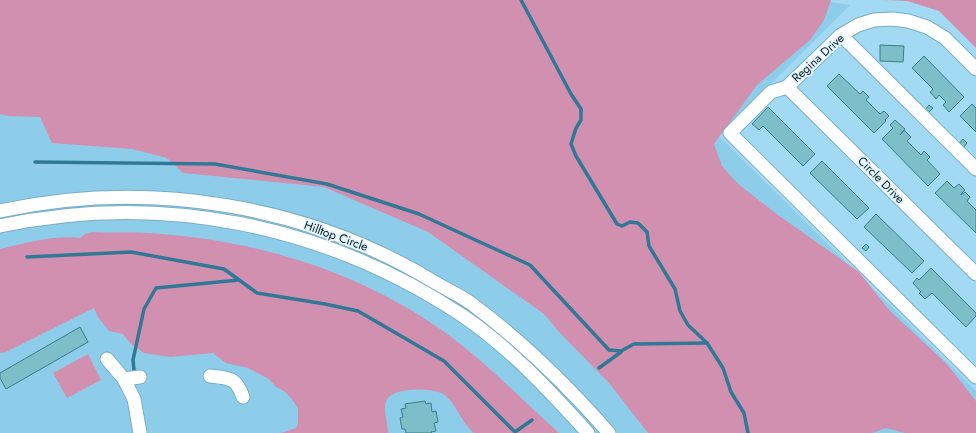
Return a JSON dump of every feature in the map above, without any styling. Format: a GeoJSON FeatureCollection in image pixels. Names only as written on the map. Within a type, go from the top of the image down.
{"type":"FeatureCollection","features":[{"type":"Feature","properties":{"kind":"street","name":"Regina Drive"},"geometry":{"type":"LineString","coordinates":[[787,87],[841,35],[858,25],[874,20],[893,19],[908,21],[927,27],[945,38],[976,69]]}},
{"type":"Feature","properties":{"kind":"street"},"geometry":{"type":"LineString","coordinates":[[841,35],[976,169]]}},
{"type":"Feature","properties":{"kind":"street"},"geometry":{"type":"LineString","coordinates":[[787,87],[771,92],[730,133],[976,377]]}},
{"type":"Feature","properties":{"kind":"street","name":"Circle Drive"},"geometry":{"type":"LineString","coordinates":[[787,87],[976,274]]}},
{"type":"Feature","properties":{"kind":"street","name":"Hilltop Circle"},"geometry":{"type":"LineString","coordinates":[[0,211],[71,200],[117,197],[162,198],[215,203],[268,214],[318,228],[372,248],[419,272],[470,303],[516,338],[559,378],[605,432]]}},
{"type":"Feature","properties":{"kind":"street","name":"Hilltop Circle"},"geometry":{"type":"LineString","coordinates":[[0,226],[28,220],[72,215],[118,212],[162,213],[214,218],[266,228],[314,242],[377,267],[412,285],[464,317],[516,359],[548,389],[588,433]]}},
{"type":"Feature","properties":{"kind":"street"},"geometry":{"type":"LineString","coordinates":[[107,359],[124,379],[134,399],[140,433]]}},
{"type":"Feature","properties":{"kind":"street"},"geometry":{"type":"LineString","coordinates":[[210,376],[231,378],[239,385],[243,397]]}},
{"type":"Feature","properties":{"kind":"street"},"geometry":{"type":"LineString","coordinates":[[124,379],[140,377]]}},
{"type":"Feature","properties":{"kind":"shaded area"},"geometry":{"type":"Polygon","coordinates":[[[0,0],[817,0],[850,5],[719,136],[976,391],[976,433],[0,433],[0,0]]]}},
{"type":"Feature","properties":{"kind":"shaded area"},"geometry":{"type":"Polygon","coordinates":[[[0,0],[831,0],[824,20],[810,40],[757,85],[714,144],[722,166],[738,184],[778,215],[859,272],[890,311],[946,363],[976,401],[976,433],[905,433],[886,428],[872,433],[648,433],[609,383],[559,332],[544,314],[428,232],[324,187],[183,173],[167,158],[132,149],[52,143],[40,117],[8,116],[0,114],[0,0]]]}},
{"type":"Feature","properties":{"kind":"shaded area"},"geometry":{"type":"Polygon","coordinates":[[[883,0],[976,0],[976,48],[939,11],[907,1],[883,0]]]}},
{"type":"Feature","properties":{"kind":"shaded area"},"geometry":{"type":"Polygon","coordinates":[[[93,232],[148,233],[187,236],[226,242],[302,261],[339,275],[375,291],[410,310],[443,331],[488,367],[559,433],[474,433],[466,425],[454,405],[446,396],[434,391],[407,390],[391,395],[387,399],[385,411],[388,433],[281,433],[296,428],[298,424],[298,408],[284,391],[276,387],[269,379],[248,368],[226,363],[213,353],[170,357],[144,353],[131,344],[123,334],[109,331],[98,317],[94,308],[6,352],[0,353],[0,249],[50,239],[70,237],[80,238],[85,234],[93,232]]]}},
{"type":"Feature","properties":{"kind":"shaded area"},"geometry":{"type":"Polygon","coordinates":[[[88,354],[101,380],[67,398],[53,373],[88,354]]]}},
{"type":"Feature","properties":{"kind":"building"},"geometry":{"type":"Polygon","coordinates":[[[880,45],[904,46],[903,62],[880,61],[880,45]]]}},
{"type":"Feature","properties":{"kind":"building"},"geometry":{"type":"Polygon","coordinates":[[[924,56],[964,97],[949,112],[943,105],[946,102],[939,95],[936,99],[930,92],[933,89],[912,68],[924,56]]]}},
{"type":"Feature","properties":{"kind":"building"},"geometry":{"type":"Polygon","coordinates":[[[839,74],[860,94],[863,91],[869,97],[866,100],[880,114],[884,111],[889,116],[874,133],[827,86],[839,74]]]}},
{"type":"Feature","properties":{"kind":"building"},"geometry":{"type":"Polygon","coordinates":[[[972,104],[976,108],[976,132],[960,116],[972,104]]]}},
{"type":"Feature","properties":{"kind":"building"},"geometry":{"type":"Polygon","coordinates":[[[929,105],[933,108],[928,113],[925,110],[929,105]]]}},
{"type":"Feature","properties":{"kind":"building"},"geometry":{"type":"Polygon","coordinates":[[[768,107],[815,154],[803,166],[763,126],[759,130],[752,124],[768,107]]]}},
{"type":"Feature","properties":{"kind":"building"},"geometry":{"type":"Polygon","coordinates":[[[895,120],[911,137],[907,141],[921,155],[924,151],[930,157],[927,160],[940,174],[928,186],[882,139],[893,128],[890,125],[895,120]]]}},
{"type":"Feature","properties":{"kind":"building"},"geometry":{"type":"Polygon","coordinates":[[[963,139],[967,143],[963,148],[959,144],[963,139]]]}},
{"type":"Feature","properties":{"kind":"building"},"geometry":{"type":"Polygon","coordinates":[[[822,161],[869,208],[857,219],[810,173],[822,161]]]}},
{"type":"Feature","properties":{"kind":"building"},"geometry":{"type":"Polygon","coordinates":[[[947,181],[954,188],[959,184],[965,190],[961,195],[965,192],[970,197],[967,201],[976,210],[976,233],[935,193],[947,181]]]}},
{"type":"Feature","properties":{"kind":"building"},"geometry":{"type":"Polygon","coordinates":[[[876,214],[924,261],[912,273],[864,227],[876,214]]]}},
{"type":"Feature","properties":{"kind":"building"},"geometry":{"type":"Polygon","coordinates":[[[866,244],[869,247],[866,251],[862,248],[866,244]]]}},
{"type":"Feature","properties":{"kind":"building"},"geometry":{"type":"Polygon","coordinates":[[[931,268],[976,313],[976,316],[966,327],[932,293],[925,299],[913,283],[917,278],[919,280],[931,268]]]}},
{"type":"Feature","properties":{"kind":"building"},"geometry":{"type":"Polygon","coordinates":[[[80,327],[88,342],[6,389],[0,378],[0,373],[80,327]]]}},
{"type":"Feature","properties":{"kind":"building"},"geometry":{"type":"Polygon","coordinates":[[[425,401],[426,404],[431,403],[432,412],[436,411],[438,422],[434,423],[436,431],[431,432],[432,433],[406,433],[405,429],[402,429],[400,418],[403,417],[401,409],[406,408],[405,404],[425,401]]]}},
{"type":"Feature","properties":{"kind":"waterway"},"geometry":{"type":"LineString","coordinates":[[521,0],[571,94],[581,109],[581,120],[576,128],[571,144],[576,156],[617,224],[622,226],[630,222],[638,223],[647,232],[649,246],[675,289],[680,311],[688,325],[707,343],[723,368],[731,392],[744,413],[748,433]]}},
{"type":"Feature","properties":{"kind":"waterway"},"geometry":{"type":"LineString","coordinates":[[35,162],[215,164],[327,184],[419,214],[530,265],[609,350],[621,351],[634,344],[707,343]]}},
{"type":"Feature","properties":{"kind":"waterway"},"geometry":{"type":"LineString","coordinates":[[27,257],[131,252],[224,269],[257,293],[358,311],[444,361],[515,432],[532,420]]}},
{"type":"Feature","properties":{"kind":"waterway"},"geometry":{"type":"LineString","coordinates":[[134,370],[133,360],[144,309],[156,288],[239,280]]}},
{"type":"Feature","properties":{"kind":"waterway"},"geometry":{"type":"LineString","coordinates":[[599,368],[621,352]]}}]}
